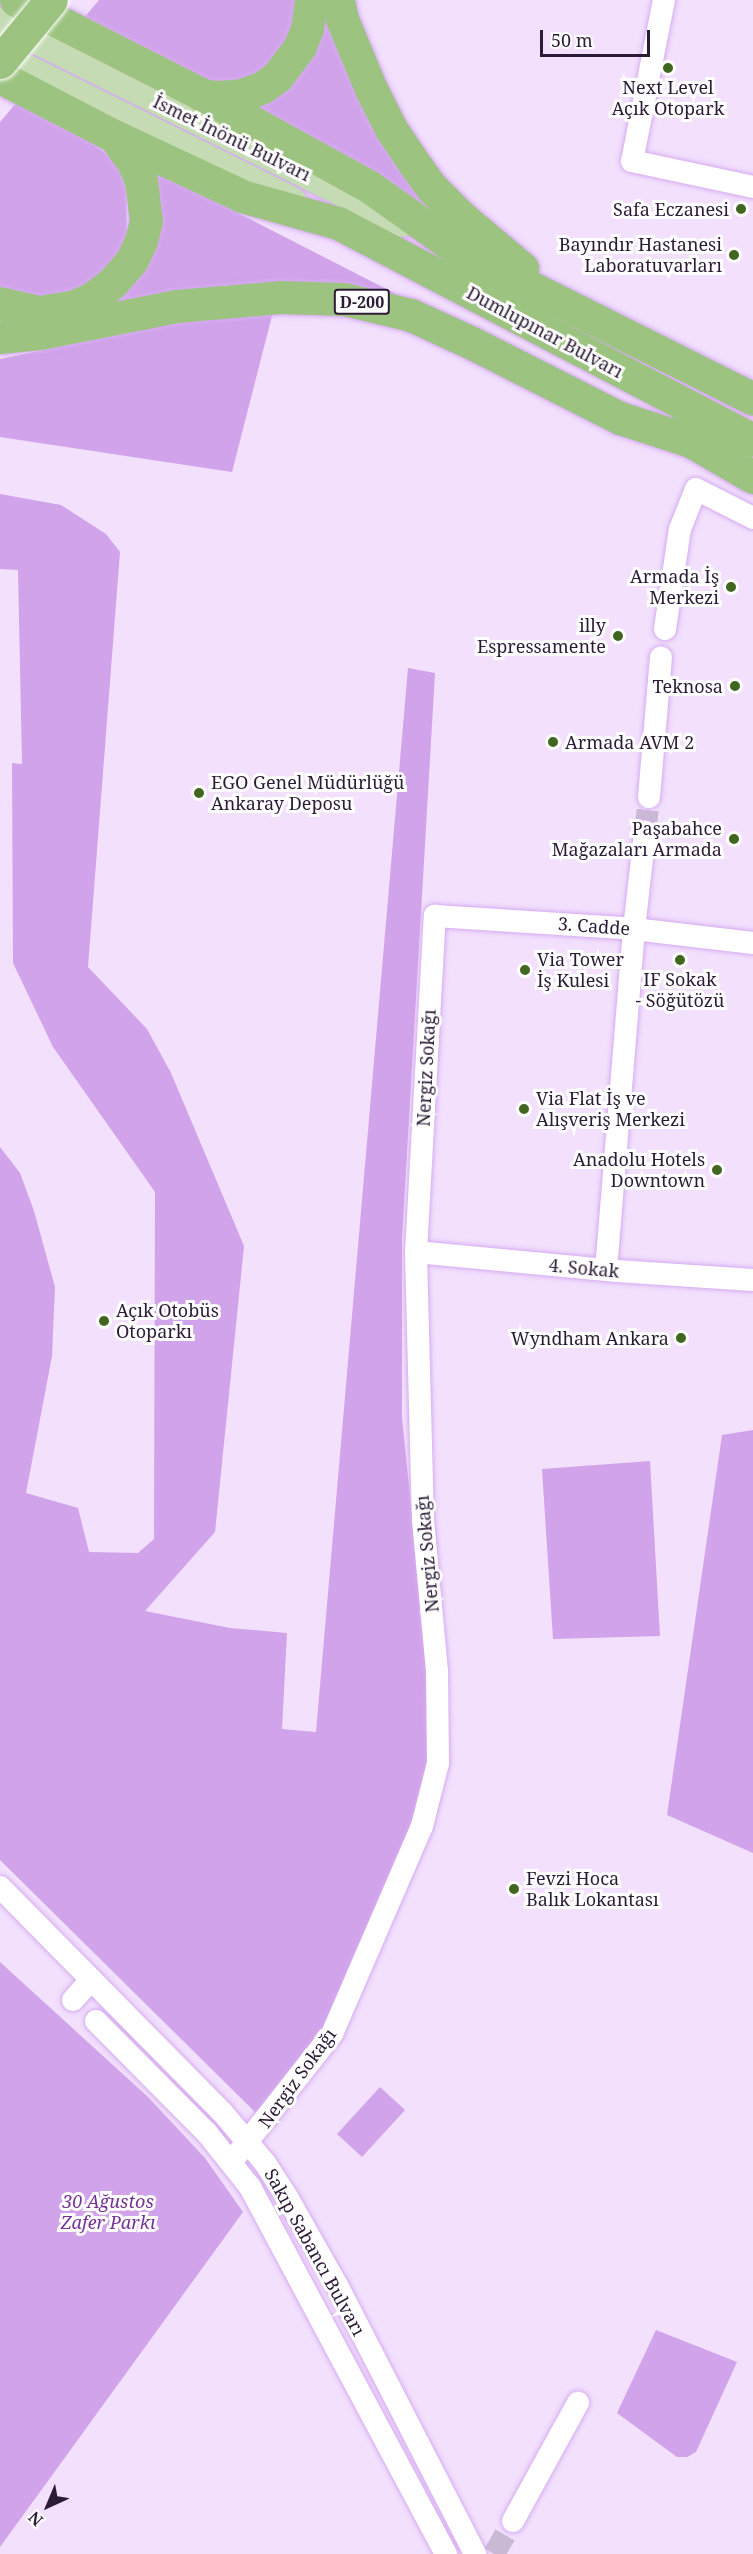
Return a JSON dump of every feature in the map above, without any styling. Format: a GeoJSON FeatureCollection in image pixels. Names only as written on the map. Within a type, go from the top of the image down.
{"type":"FeatureCollection","features":[{"type":"Feature","properties":{"kind":"highway","name":"Dumlupınar Bulvarı"},"geometry":{"type":"LineString","coordinates":[[16,0],[201,94],[370,188],[464,254],[753,399]]}},
{"type":"Feature","properties":{"kind":"highway"},"geometry":{"type":"LineString","coordinates":[[0,62],[51,0]]}},
{"type":"Feature","properties":{"kind":"highway"},"geometry":{"type":"LineString","coordinates":[[201,94],[216,97],[242,95],[263,87],[277,76],[300,46],[307,28],[311,0]]}},
{"type":"Feature","properties":{"kind":"highway"},"geometry":{"type":"LineString","coordinates":[[338,0],[342,19],[371,89],[391,129],[432,189],[461,217],[578,312]]}},
{"type":"Feature","properties":{"kind":"highway","name":"Dumlupınar Bulvarı"},"geometry":{"type":"LineString","coordinates":[[0,77],[114,136],[242,196],[338,223],[753,440]]}},
{"type":"Feature","properties":{"kind":"highway"},"geometry":{"type":"LineString","coordinates":[[0,303],[39,312],[72,307],[94,297],[113,282],[132,260],[141,241],[146,221],[141,182],[133,162],[114,136]]}},
{"type":"Feature","properties":{"kind":"highway"},"geometry":{"type":"LineString","coordinates":[[390,251],[448,306],[545,367],[697,443],[753,477]]}},
{"type":"Feature","properties":{"kind":"highway","name":"D-200"},"geometry":{"type":"LineString","coordinates":[[0,338],[40,333],[176,306],[280,297],[344,299],[411,315],[472,343],[620,418],[697,443]]}},
{"type":"Feature","properties":{"kind":"main road","name":"İsmet İnönü Bulvarı"},"geometry":{"type":"LineString","coordinates":[[0,22],[464,254]]}},
{"type":"Feature","properties":{"kind":"main road","name":"İsmet İnönü Bulvarı"},"geometry":{"type":"LineString","coordinates":[[0,55],[338,223]]}},
{"type":"Feature","properties":{"kind":"street"},"geometry":{"type":"LineString","coordinates":[[664,0],[632,161],[753,187]]}},
{"type":"Feature","properties":{"kind":"street"},"geometry":{"type":"LineString","coordinates":[[665,629],[680,528],[696,489],[753,518]]}},
{"type":"Feature","properties":{"kind":"street"},"geometry":{"type":"LineString","coordinates":[[649,797],[661,658]]}},
{"type":"Feature","properties":{"kind":"street"},"geometry":{"type":"LineString","coordinates":[[606,1270],[634,928],[645,832]]}},
{"type":"Feature","properties":{"kind":"street","name":"3. Cadde"},"geometry":{"type":"LineString","coordinates":[[435,916],[634,928],[753,943]]}},
{"type":"Feature","properties":{"kind":"street","name":"Nergiz Sokağı"},"geometry":{"type":"LineString","coordinates":[[232,2161],[249,2143],[332,2034],[422,1826],[438,1762],[437,1671],[423,1521],[416,1252],[435,916]]}},
{"type":"Feature","properties":{"kind":"street","name":"4. Sokak"},"geometry":{"type":"LineString","coordinates":[[416,1252],[606,1270],[753,1280]]}},
{"type":"Feature","properties":{"kind":"street","name":"Sakıp Sabancı Bulvarı"},"geometry":{"type":"LineString","coordinates":[[0,1887],[249,2143],[287,2196],[330,2272],[475,2554]]}},
{"type":"Feature","properties":{"kind":"street"},"geometry":{"type":"LineString","coordinates":[[73,2000],[91,1980]]}},
{"type":"Feature","properties":{"kind":"street","name":"Sakıp Sabancı Bulvarı"},"geometry":{"type":"LineString","coordinates":[[96,2021],[232,2161],[269,2219],[446,2554]]}},
{"type":"Feature","properties":{"kind":"street"},"geometry":{"type":"LineString","coordinates":[[513,2521],[578,2403]]}},
{"type":"Feature","properties":{"kind":"green space"},"geometry":{"type":"Polygon","coordinates":[[[99,0],[297,0],[291,37],[264,69],[232,83],[202,80],[83,19],[99,0]]]}},
{"type":"Feature","properties":{"kind":"green space"},"geometry":{"type":"Polygon","coordinates":[[[323,0],[429,207],[250,108],[323,0]]]}},
{"type":"Feature","properties":{"kind":"green space"},"geometry":{"type":"Polygon","coordinates":[[[17,102],[85,138],[104,152],[118,166],[126,190],[127,237],[116,259],[84,289],[49,299],[0,291],[0,122],[17,102]]]}},
{"type":"Feature","properties":{"kind":"green space"},"geometry":{"type":"Polygon","coordinates":[[[156,171],[398,295],[320,285],[225,285],[104,310],[156,196],[156,171]]]}},
{"type":"Feature","properties":{"kind":"green space"},"geometry":{"type":"Polygon","coordinates":[[[274,308],[232,472],[0,437],[0,359],[203,317],[274,308]]]}},
{"type":"Feature","properties":{"kind":"green space"},"geometry":{"type":"Polygon","coordinates":[[[0,494],[61,505],[106,534],[120,552],[88,967],[147,1029],[171,1073],[244,1246],[215,1532],[145,1611],[230,1628],[287,1633],[282,1729],[316,1732],[408,668],[435,673],[402,1239],[402,1418],[429,1680],[428,1776],[375,1922],[329,2028],[256,2113],[0,1860],[0,1147],[20,1173],[34,1211],[55,1287],[52,1356],[26,1493],[78,1508],[89,1552],[138,1553],[154,1539],[155,1192],[53,1047],[13,963],[12,763],[22,764],[18,570],[0,569],[0,494]]]}},
{"type":"Feature","properties":{"kind":"green space"},"geometry":{"type":"Polygon","coordinates":[[[753,1430],[753,1853],[667,1815],[722,1435],[753,1430]]]}},
{"type":"Feature","properties":{"kind":"green space"},"geometry":{"type":"Polygon","coordinates":[[[650,1461],[660,1636],[553,1639],[542,1469],[650,1461]]]}},
{"type":"Feature","properties":{"kind":"green space","name":"30 Ağustos Zafer Parkı"},"geometry":{"type":"Polygon","coordinates":[[[0,1962],[148,2097],[205,2158],[243,2212],[0,2547],[0,1962]]]}},
{"type":"Feature","properties":{"kind":"green space"},"geometry":{"type":"Polygon","coordinates":[[[380,2087],[405,2110],[362,2157],[337,2134],[380,2087]]]}},
{"type":"Feature","properties":{"kind":"green space"},"geometry":{"type":"Polygon","coordinates":[[[656,2330],[737,2362],[696,2452],[687,2457],[677,2457],[617,2413],[656,2330]]]}},
{"type":"Feature","properties":{"kind":"tunnel"},"geometry":{"type":"LineString","coordinates":[[645,832],[649,797]]}},
{"type":"Feature","properties":{"kind":"tunnel"},"geometry":{"type":"LineString","coordinates":[[494,2554],[513,2521]]}},
{"type":"Feature","properties":{"kind":"place","name":"Next Level Açık Otopark"},"geometry":{"type":"Point","coordinates":[668,68]}},
{"type":"Feature","properties":{"kind":"place","name":"Safa Eczanesi"},"geometry":{"type":"Point","coordinates":[741,209]}},
{"type":"Feature","properties":{"kind":"place","name":"Bayındır Hastanesi Laboratuvarları"},"geometry":{"type":"Point","coordinates":[734,255]}},
{"type":"Feature","properties":{"kind":"place","name":"Armada İş Merkezi"},"geometry":{"type":"Point","coordinates":[731,587]}},
{"type":"Feature","properties":{"kind":"place","name":"illy Espressamente"},"geometry":{"type":"Point","coordinates":[618,636]}},
{"type":"Feature","properties":{"kind":"place","name":"Teknosa"},"geometry":{"type":"Point","coordinates":[735,686]}},
{"type":"Feature","properties":{"kind":"place","name":"Armada AVM 2"},"geometry":{"type":"Point","coordinates":[553,742]}},
{"type":"Feature","properties":{"kind":"place","name":"EGO Genel Müdürlüğü Ankaray Deposu"},"geometry":{"type":"Point","coordinates":[199,793]}},
{"type":"Feature","properties":{"kind":"place","name":"Paşabahce Mağazaları Armada"},"geometry":{"type":"Point","coordinates":[734,839]}},
{"type":"Feature","properties":{"kind":"place","name":"IF Sokak - Söğütözü"},"geometry":{"type":"Point","coordinates":[680,960]}},
{"type":"Feature","properties":{"kind":"place","name":"Via Tower İş Kulesi"},"geometry":{"type":"Point","coordinates":[525,970]}},
{"type":"Feature","properties":{"kind":"place","name":"Via Flat İş ve Alışveriş Merkezi"},"geometry":{"type":"Point","coordinates":[524,1109]}},
{"type":"Feature","properties":{"kind":"place","name":"Anadolu Hotels Downtown"},"geometry":{"type":"Point","coordinates":[717,1170]}},
{"type":"Feature","properties":{"kind":"place","name":"Açık Otobüs Otoparkı"},"geometry":{"type":"Point","coordinates":[104,1321]}},
{"type":"Feature","properties":{"kind":"place","name":"Wyndham Ankara"},"geometry":{"type":"Point","coordinates":[681,1338]}},
{"type":"Feature","properties":{"kind":"place","name":"Fevzi Hoca Balık Lokantası"},"geometry":{"type":"Point","coordinates":[514,1889]}}]}
